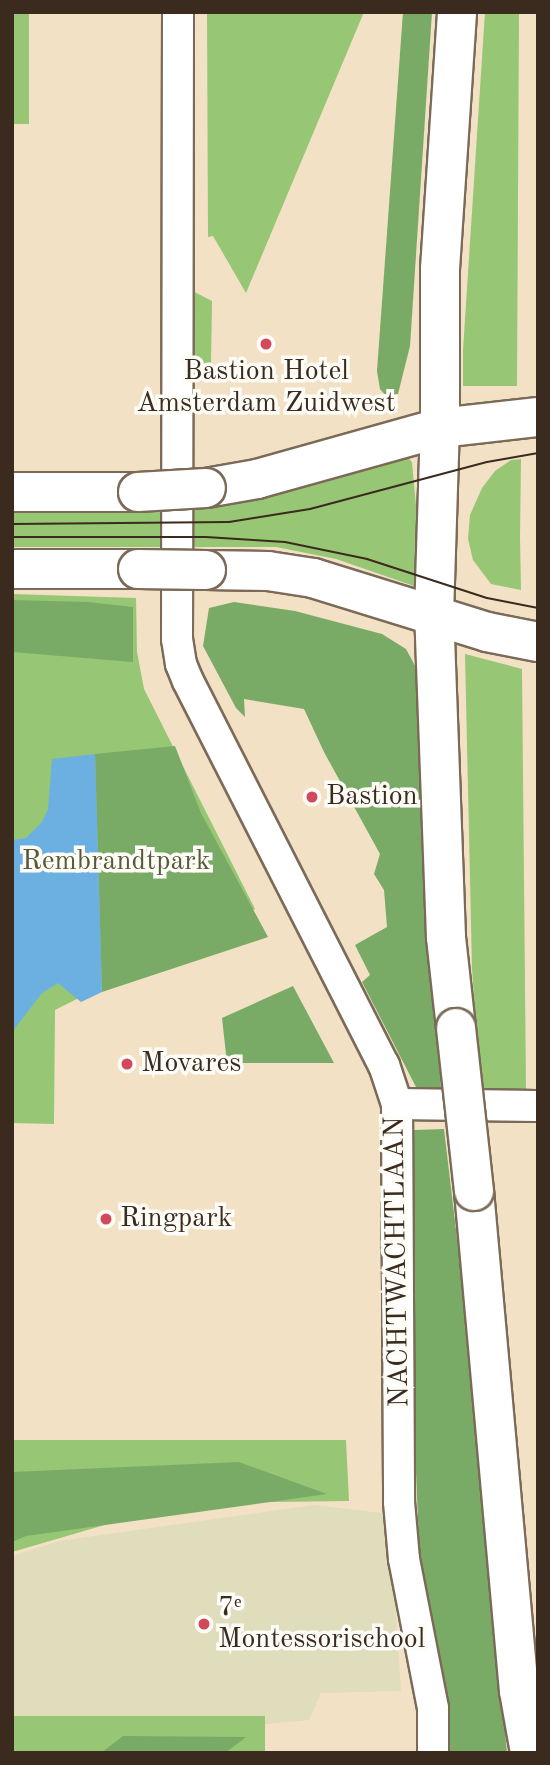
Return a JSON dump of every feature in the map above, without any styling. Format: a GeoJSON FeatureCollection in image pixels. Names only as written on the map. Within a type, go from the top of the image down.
{"type":"FeatureCollection","features":[{"type":"Feature","properties":{"kind":"main road"},"geometry":{"type":"LineString","coordinates":[[457,12],[440,269],[440,428],[434,615],[446,937],[474,1191],[519,1691],[530,1753]]}},
{"type":"Feature","properties":{"kind":"main road"},"geometry":{"type":"LineString","coordinates":[[12,492],[138,492],[206,488],[257,479],[440,428],[538,417]]}},
{"type":"Feature","properties":{"kind":"main road"},"geometry":{"type":"LineString","coordinates":[[12,569],[268,571],[313,578],[487,632],[538,642]]}},
{"type":"Feature","properties":{"kind":"street","name":"NACHTWACHTLAAN"},"geometry":{"type":"LineString","coordinates":[[178,12],[176,608],[181,664],[384,1065],[397,1104],[399,1502],[404,1559],[433,1708],[433,1753]]}},
{"type":"Feature","properties":{"kind":"street"},"geometry":{"type":"LineString","coordinates":[[397,1104],[538,1106]]}},
{"type":"Feature","properties":{"kind":"shaded area","name":"7ᵉ Montessorischool"},"geometry":{"type":"Polygon","coordinates":[[[314,1505],[389,1514],[401,1691],[321,1693],[309,1720],[256,1725],[12,1719],[12,1556],[59,1541],[314,1505]]]}},
{"type":"Feature","properties":{"kind":"green space"},"geometry":{"type":"Polygon","coordinates":[[[12,12],[29,12],[29,124],[12,124],[12,12]]]}},
{"type":"Feature","properties":{"kind":"green space"},"geometry":{"type":"Polygon","coordinates":[[[207,12],[364,12],[246,293],[213,236],[208,237],[207,12]]]}},
{"type":"Feature","properties":{"kind":"green space"},"geometry":{"type":"Polygon","coordinates":[[[403,12],[432,12],[410,346],[398,394],[387,397],[380,389],[377,371],[403,12]]]}},
{"type":"Feature","properties":{"kind":"green space"},"geometry":{"type":"Polygon","coordinates":[[[485,12],[519,12],[517,386],[463,386],[463,350],[485,12]]]}},
{"type":"Feature","properties":{"kind":"green space"},"geometry":{"type":"Polygon","coordinates":[[[175,282],[212,301],[211,363],[174,393],[175,282]]]}},
{"type":"Feature","properties":{"kind":"green space"},"geometry":{"type":"Polygon","coordinates":[[[408,458],[412,462],[420,550],[417,587],[336,559],[276,547],[12,547],[12,509],[298,483],[408,458]]]}},
{"type":"Feature","properties":{"kind":"green space"},"geometry":{"type":"Polygon","coordinates":[[[521,459],[521,590],[491,584],[473,560],[468,539],[470,515],[482,488],[495,471],[511,460],[521,459]]]}},
{"type":"Feature","properties":{"kind":"green space","name":"Rembrandtpark"},"geometry":{"type":"Polygon","coordinates":[[[12,594],[136,598],[137,652],[144,689],[255,909],[55,1010],[54,1124],[12,1123],[12,594]]]}},
{"type":"Feature","properties":{"kind":"green space"},"geometry":{"type":"Polygon","coordinates":[[[12,600],[88,602],[133,607],[133,662],[12,652],[12,600]]]}},
{"type":"Feature","properties":{"kind":"green space"},"geometry":{"type":"Polygon","coordinates":[[[234,602],[295,611],[382,634],[406,649],[418,671],[441,1089],[417,1089],[362,982],[370,975],[355,945],[387,927],[384,890],[374,874],[380,854],[324,752],[304,709],[244,699],[245,717],[236,708],[203,646],[209,608],[234,602]]]}},
{"type":"Feature","properties":{"kind":"green space"},"geometry":{"type":"Polygon","coordinates":[[[465,654],[522,669],[526,1090],[480,1090],[472,968],[465,654]]]}},
{"type":"Feature","properties":{"kind":"green space"},"geometry":{"type":"Polygon","coordinates":[[[175,746],[201,813],[268,937],[102,992],[95,754],[175,746]]]}},
{"type":"Feature","properties":{"kind":"green space"},"geometry":{"type":"Polygon","coordinates":[[[293,986],[334,1063],[227,1063],[222,1018],[293,986]]]}},
{"type":"Feature","properties":{"kind":"green space"},"geometry":{"type":"Polygon","coordinates":[[[444,1129],[467,1322],[507,1753],[447,1753],[443,1679],[420,1570],[414,1423],[414,1130],[444,1129]]]}},
{"type":"Feature","properties":{"kind":"green space"},"geometry":{"type":"Polygon","coordinates":[[[12,1440],[346,1440],[349,1501],[207,1503],[163,1508],[12,1552],[12,1440]]]}},
{"type":"Feature","properties":{"kind":"green space"},"geometry":{"type":"Polygon","coordinates":[[[239,1462],[327,1494],[26,1536],[12,1542],[12,1472],[239,1462]]]}},
{"type":"Feature","properties":{"kind":"green space"},"geometry":{"type":"Polygon","coordinates":[[[12,1716],[265,1716],[265,1753],[12,1753],[12,1716]]]}},
{"type":"Feature","properties":{"kind":"green space"},"geometry":{"type":"Polygon","coordinates":[[[123,1736],[246,1737],[225,1753],[101,1753],[123,1736]]]}},
{"type":"Feature","properties":{"kind":"water"},"geometry":{"type":"Polygon","coordinates":[[[95,754],[102,992],[81,1002],[58,983],[42,993],[12,1032],[12,840],[26,838],[42,822],[48,809],[52,759],[95,754]]]}},
{"type":"Feature","properties":{"kind":"tram line"},"geometry":{"type":"LineString","coordinates":[[12,524],[229,522],[310,509],[487,462],[538,453]]}},
{"type":"Feature","properties":{"kind":"tram line"},"geometry":{"type":"LineString","coordinates":[[12,537],[206,537],[285,542],[367,559],[487,598],[538,608]]}},
{"type":"Feature","properties":{"kind":"place","name":"Bastion Hotel Amsterdam Zuidwest"},"geometry":{"type":"Point","coordinates":[266,344]}},
{"type":"Feature","properties":{"kind":"place","name":"Bastion"},"geometry":{"type":"Point","coordinates":[312,797]}},
{"type":"Feature","properties":{"kind":"place","name":"Movares"},"geometry":{"type":"Point","coordinates":[127,1064]}},
{"type":"Feature","properties":{"kind":"place","name":"Ringpark"},"geometry":{"type":"Point","coordinates":[106,1219]}},
{"type":"Feature","properties":{"kind":"place","name":"7ᵉ Montessorischool"},"geometry":{"type":"Point","coordinates":[204,1624]}}]}
